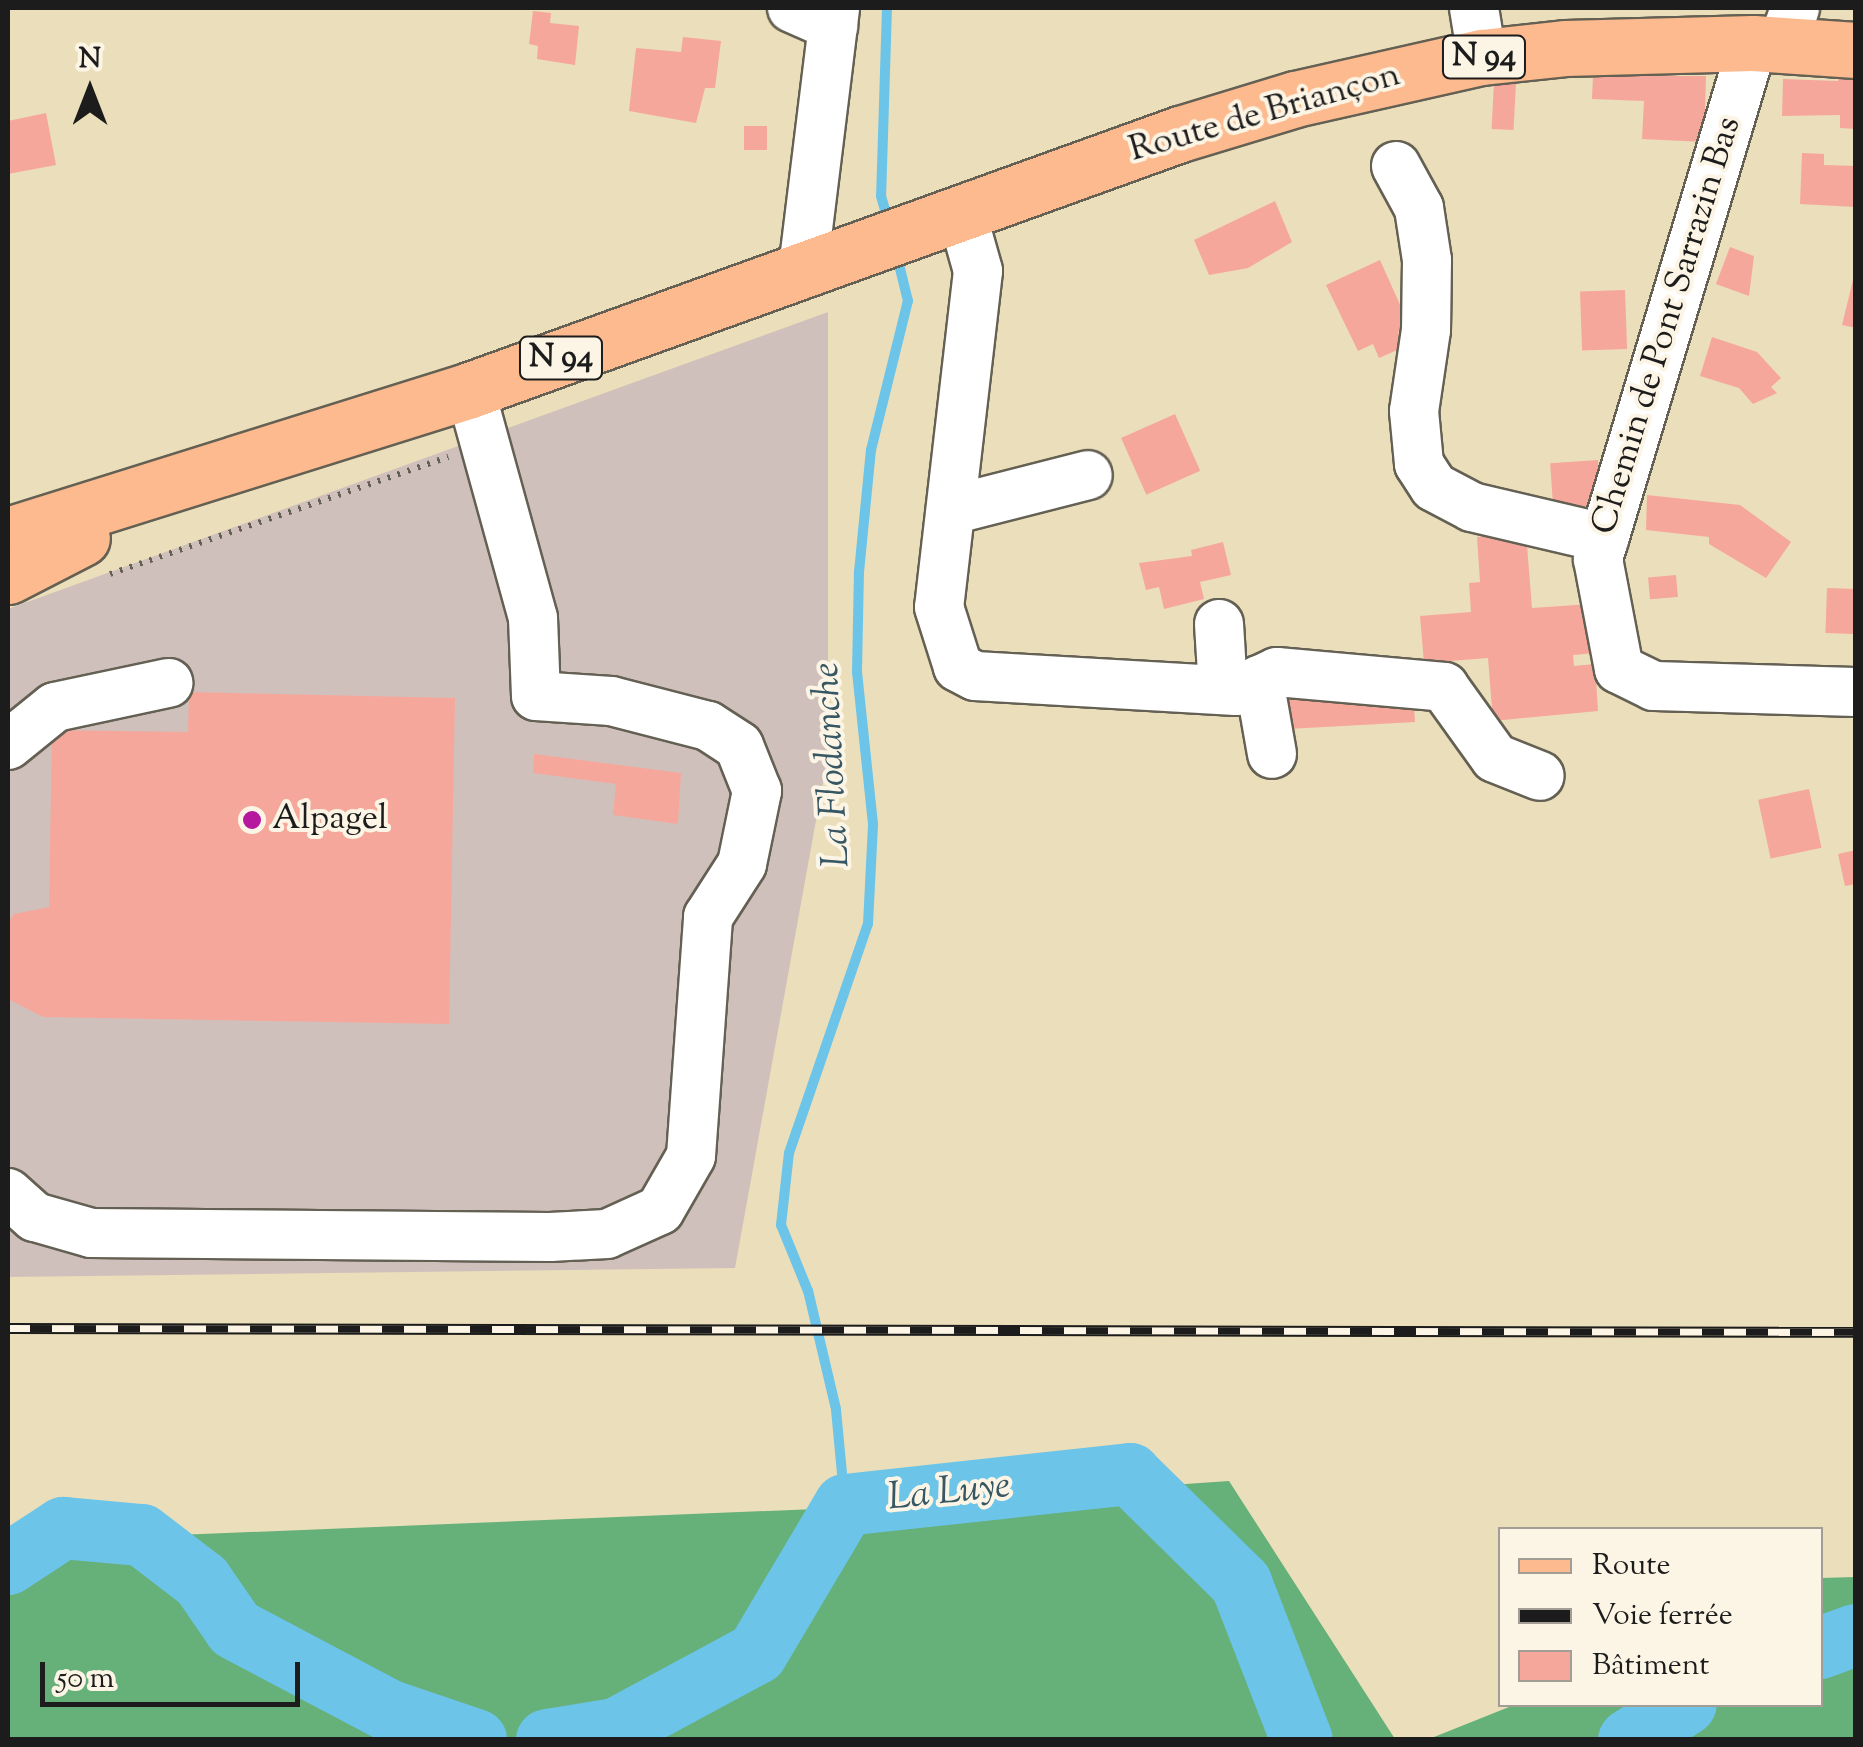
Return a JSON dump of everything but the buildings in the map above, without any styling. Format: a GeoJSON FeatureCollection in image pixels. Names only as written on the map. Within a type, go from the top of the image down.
{"type":"FeatureCollection","features":[{"type":"Feature","properties":{"kind":"main road","name":"Route de Briançon"},"geometry":{"type":"LineString","coordinates":[[942,222],[1478,32],[1782,34],[1856,40]]}},
{"type":"Feature","properties":{"kind":"main road","name":"Route de Briançon"},"geometry":{"type":"LineString","coordinates":[[1782,34],[1856,50]]}},
{"type":"Feature","properties":{"kind":"main road","name":"N 94"},"geometry":{"type":"LineString","coordinates":[[8,535],[470,390],[942,222]]}},
{"type":"Feature","properties":{"kind":"main road","name":"N 94"},"geometry":{"type":"LineString","coordinates":[[8,576],[310,443]]}},
{"type":"Feature","properties":{"kind":"street"},"geometry":{"type":"LineString","coordinates":[[809,270],[805,253],[820,14]]}},
{"type":"Feature","properties":{"kind":"street","name":"Chemin de Pont Sarrazin Bas"},"geometry":{"type":"LineString","coordinates":[[1782,34],[1598,558],[1619,669],[1654,686],[1856,692]]}},
{"type":"Feature","properties":{"kind":"street"},"geometry":{"type":"LineString","coordinates":[[1396,166],[1419,208],[1427,260],[1426,330],[1414,412],[1419,464],[1434,487],[1472,507],[1604,538]]}},
{"type":"Feature","properties":{"kind":"street"},"geometry":{"type":"LineString","coordinates":[[942,222],[978,271],[939,607],[958,668],[975,676],[1239,687],[1277,672],[1444,687],[1495,758],[1540,776]]}},
{"type":"Feature","properties":{"kind":"street"},"geometry":{"type":"LineString","coordinates":[[8,1193],[35,1217],[91,1233],[607,1234],[660,1210],[691,1156],[708,917],[742,864],[757,792],[739,746],[708,726],[611,701],[536,696],[533,618],[470,390]]}},
{"type":"Feature","properties":{"kind":"street"},"geometry":{"type":"LineString","coordinates":[[950,510],[1088,475]]}},
{"type":"Feature","properties":{"kind":"street"},"geometry":{"type":"LineString","coordinates":[[1219,624],[1239,687],[1272,754]]}},
{"type":"Feature","properties":{"kind":"street"},"geometry":{"type":"LineString","coordinates":[[8,745],[55,707],[168,683]]}},
{"type":"Feature","properties":{"kind":"path"},"geometry":{"type":"LineString","coordinates":[[101,577],[485,442]]}},
{"type":"Feature","properties":{"kind":"shaded area"},"geometry":{"type":"Polygon","coordinates":[[[828,312],[828,754],[735,1268],[8,1277],[8,609],[828,312]]]}},
{"type":"Feature","properties":{"kind":"green space"},"geometry":{"type":"Polygon","coordinates":[[[1229,1481],[1395,1739],[8,1739],[8,1542],[840,1508],[1229,1481]]]}},
{"type":"Feature","properties":{"kind":"green space"},"geometry":{"type":"Polygon","coordinates":[[[1855,1577],[1855,1739],[1429,1739],[1509,1707],[1823,1707],[1823,1578],[1855,1577]]]}},
{"type":"Feature","properties":{"kind":"waterway","name":"La Flodanche"},"geometry":{"type":"LineString","coordinates":[[887,8],[881,196],[888,221]]}},
{"type":"Feature","properties":{"kind":"waterway","name":"La Flodanche"},"geometry":{"type":"LineString","coordinates":[[845,1505],[836,1409],[808,1291],[781,1225],[789,1153],[868,924],[873,824],[857,673],[859,572],[871,450],[908,301],[896,252]]}},
{"type":"Feature","properties":{"kind":"waterway","name":"La Luye"},"geometry":{"type":"LineString","coordinates":[[547,1740],[616,1729],[757,1653],[845,1505],[1130,1474],[1241,1583],[1302,1740]]}},
{"type":"Feature","properties":{"kind":"waterway","name":"La Luye"},"geometry":{"type":"LineString","coordinates":[[8,1564],[63,1528],[142,1535],[202,1581],[235,1629],[390,1711],[476,1740]]}},
{"type":"Feature","properties":{"kind":"waterway","name":"La Luye"},"geometry":{"type":"LineString","coordinates":[[1823,1647],[1856,1635]]}},
{"type":"Feature","properties":{"kind":"waterway","name":"La Luye"},"geometry":{"type":"LineString","coordinates":[[1629,1740],[1681,1707]]}},
{"type":"Feature","properties":{"kind":"railway"},"geometry":{"type":"LineString","coordinates":[[8,1328],[1856,1332]]}},
{"type":"Feature","properties":{"kind":"place","name":"Alpagel"},"geometry":{"type":"Point","coordinates":[252,820]}}]}
